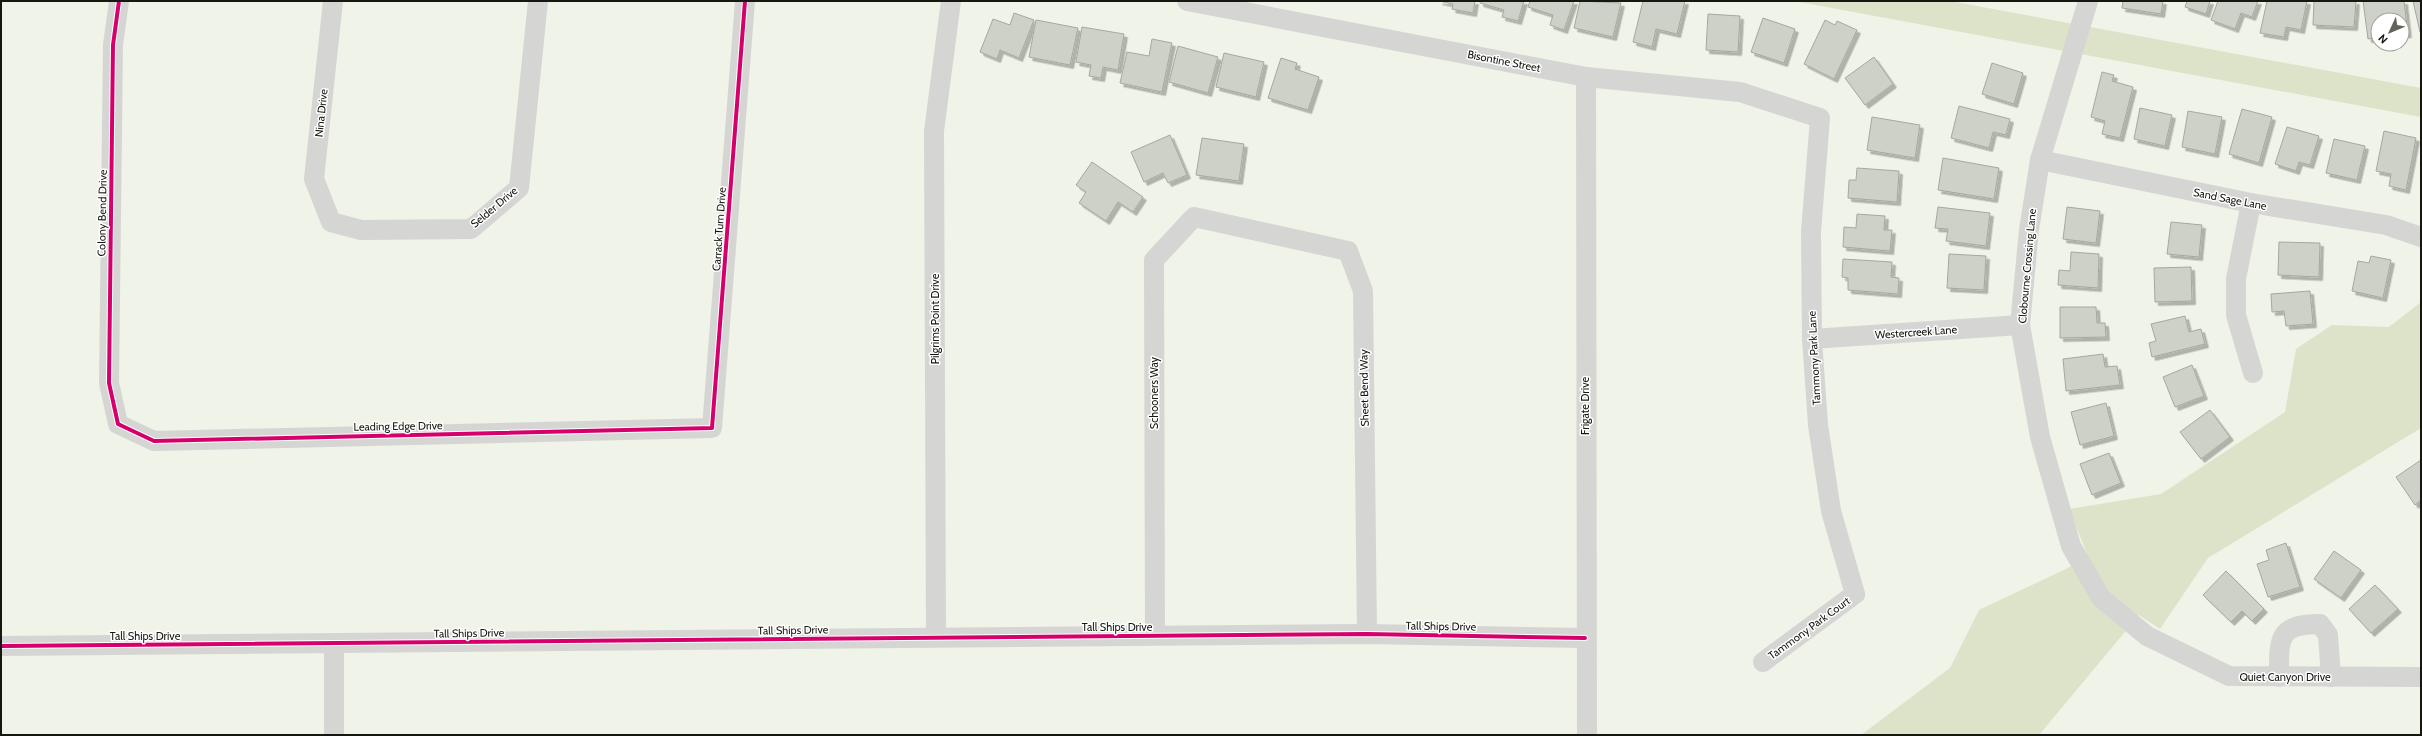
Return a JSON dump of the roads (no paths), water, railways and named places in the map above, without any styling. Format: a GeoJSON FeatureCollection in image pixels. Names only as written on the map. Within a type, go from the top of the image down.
{"type":"FeatureCollection","features":[{"type":"Feature","properties":{"kind":"street","name":"Colony Bend Drive"},"geometry":{"type":"LineString","coordinates":[[118,424],[109,383],[113,45],[119,1]]}},
{"type":"Feature","properties":{"kind":"street","name":"Nina Drive"},"geometry":{"type":"LineString","coordinates":[[331,222],[314,178],[332,1]]}},
{"type":"Feature","properties":{"kind":"street","name":"Selder Drive"},"geometry":{"type":"LineString","coordinates":[[331,222],[361,230],[471,229],[519,188],[538,1]]}},
{"type":"Feature","properties":{"kind":"street","name":"Carrack Turn Drive"},"geometry":{"type":"LineString","coordinates":[[682,429],[712,428],[745,1]]}},
{"type":"Feature","properties":{"kind":"street","name":"Pilgrims Point Drive"},"geometry":{"type":"LineString","coordinates":[[936,637],[934,131],[951,1]]}},
{"type":"Feature","properties":{"kind":"street","name":"Bisontine Street"},"geometry":{"type":"LineString","coordinates":[[1187,1],[1586,77],[1740,92],[1820,118]]}},
{"type":"Feature","properties":{"kind":"street","name":"Clobourne Crossing Lane"},"geometry":{"type":"LineString","coordinates":[[2088,1],[2040,160],[2029,230],[2020,325],[2040,437],[2071,546],[2100,598]]}},
{"type":"Feature","properties":{"kind":"street","name":"Frigate Drive"},"geometry":{"type":"LineString","coordinates":[[1586,77],[1587,735]]}},
{"type":"Feature","properties":{"kind":"street","name":"Tammony Park Lane"},"geometry":{"type":"LineString","coordinates":[[1820,118],[1811,232],[1812,340],[1818,425],[1832,511],[1855,594]]}},
{"type":"Feature","properties":{"kind":"street","name":"Sand Sage Lane"},"geometry":{"type":"LineString","coordinates":[[2040,160],[2251,203],[2386,225],[2421,237]]}},
{"type":"Feature","properties":{"kind":"street"},"geometry":{"type":"LineString","coordinates":[[2251,203],[2236,279],[2236,315],[2253,373]]}},
{"type":"Feature","properties":{"kind":"street","name":"Schooners Way"},"geometry":{"type":"LineString","coordinates":[[1155,636],[1154,260],[1194,217],[1244,228]]}},
{"type":"Feature","properties":{"kind":"street","name":"Sheet Bend Way"},"geometry":{"type":"LineString","coordinates":[[1244,228],[1348,251],[1363,291],[1367,634]]}},
{"type":"Feature","properties":{"kind":"street","name":"Westercreek Lane"},"geometry":{"type":"LineString","coordinates":[[1812,340],[2020,325]]}},
{"type":"Feature","properties":{"kind":"street","name":"Leading Edge Drive"},"geometry":{"type":"LineString","coordinates":[[118,424],[154,441],[682,429]]}},
{"type":"Feature","properties":{"kind":"street","name":"Tammony Park Court"},"geometry":{"type":"LineString","coordinates":[[1763,662],[1855,594]]}},
{"type":"Feature","properties":{"kind":"street","name":"Quiet Canyon Drive"},"geometry":{"type":"LineString","coordinates":[[2100,598],[2147,636],[2229,676],[2421,677]]}},
{"type":"Feature","properties":{"kind":"street"},"geometry":{"type":"LineString","coordinates":[[2279,677],[2279,651],[2284,634],[2291,627],[2308,624],[2320,624],[2328,635],[2331,677]]}},
{"type":"Feature","properties":{"kind":"street","name":"Tall Ships Drive"},"geometry":{"type":"LineString","coordinates":[[1,646],[1367,634],[1586,638]]}},
{"type":"Feature","properties":{"kind":"street"},"geometry":{"type":"LineString","coordinates":[[334,643],[334,735]]}}]}
